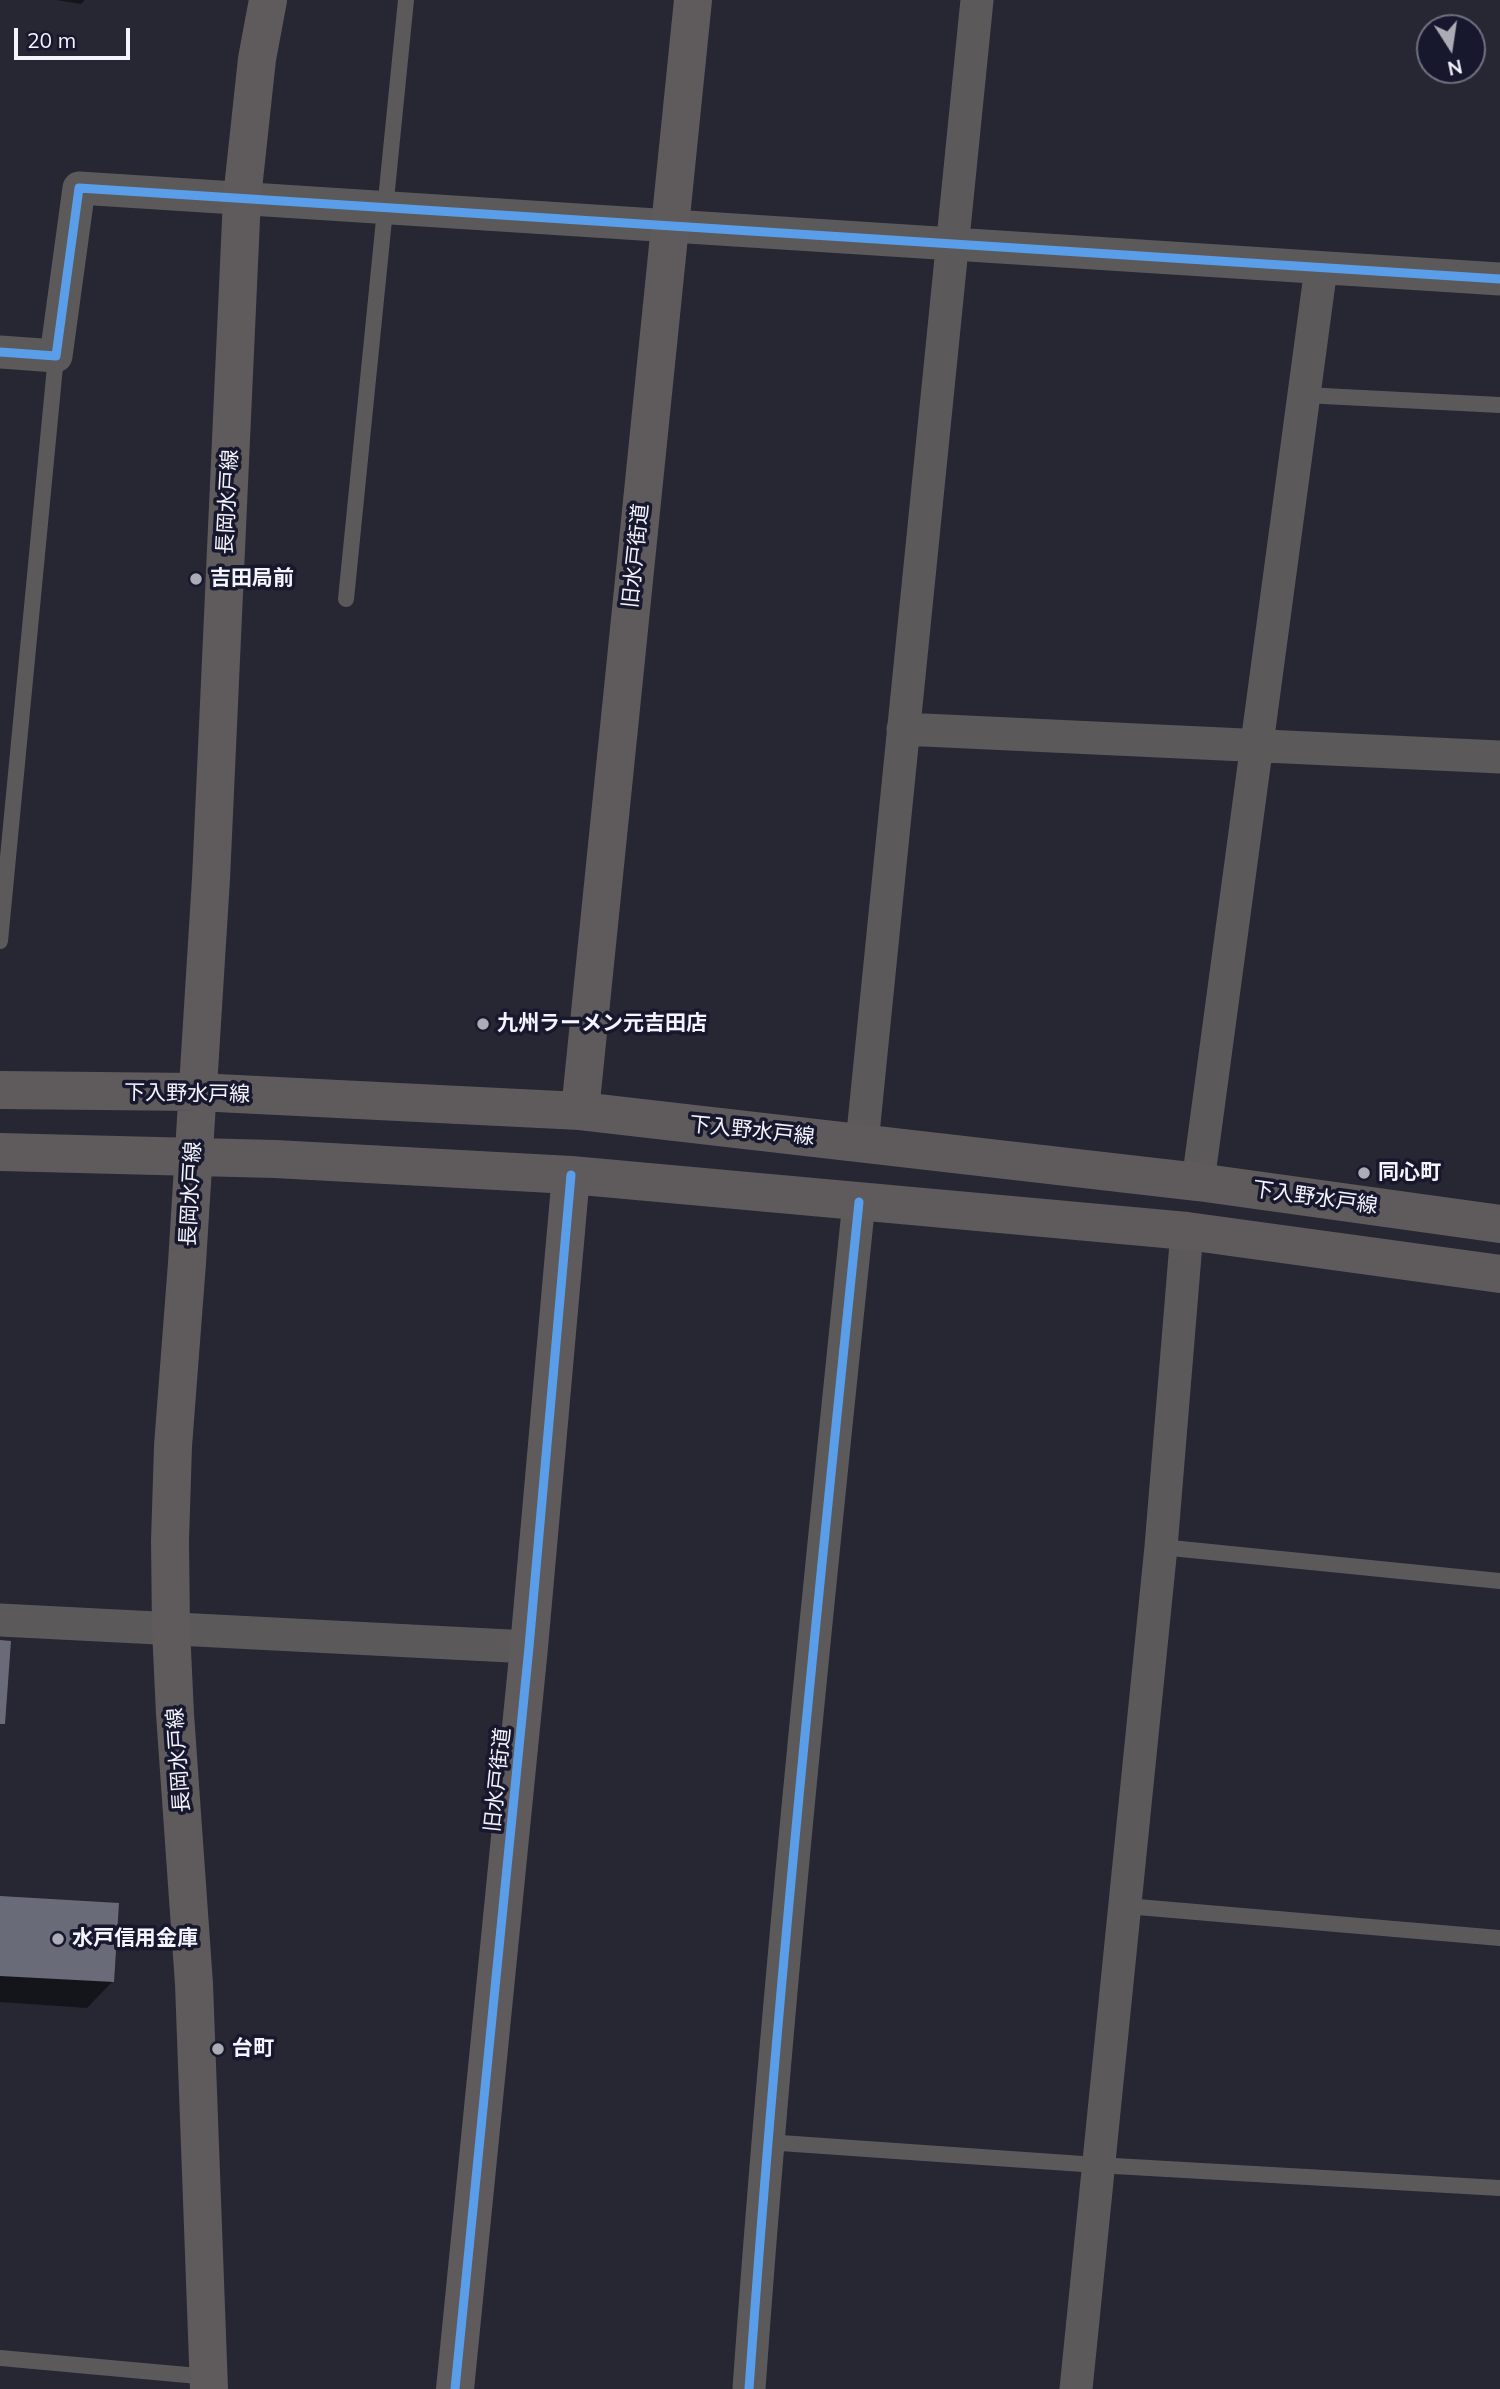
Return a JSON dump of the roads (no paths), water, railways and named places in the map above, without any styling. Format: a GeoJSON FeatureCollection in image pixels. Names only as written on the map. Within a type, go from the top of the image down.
{"type":"FeatureCollection","features":[{"type":"Feature","properties":{"kind":"main road","name":"長岡水戸線"},"geometry":{"type":"LineString","coordinates":[[209,2383],[194,1984],[171,1629],[173,1446],[212,865],[242,198],[257,59],[268,0]]}},
{"type":"Feature","properties":{"kind":"main road","name":"旧水戸街道"},"geometry":{"type":"LineString","coordinates":[[580,1111],[693,0]]}},
{"type":"Feature","properties":{"kind":"main road","name":"下入野水戸線"},"geometry":{"type":"LineString","coordinates":[[0,1090],[197,1092],[580,1111],[1198,1182],[1500,1224]]}},
{"type":"Feature","properties":{"kind":"main road"},"geometry":{"type":"LineString","coordinates":[[0,1152],[380,1163],[571,1175],[1187,1231],[1500,1274]]}},
{"type":"Feature","properties":{"kind":"main road","name":"旧水戸街道"},"geometry":{"type":"LineString","coordinates":[[455,2389],[529,1647],[571,1175]]}},
{"type":"Feature","properties":{"kind":"street"},"geometry":{"type":"LineString","coordinates":[[862,1143],[977,0]]}},
{"type":"Feature","properties":{"kind":"street"},"geometry":{"type":"LineString","coordinates":[[0,352],[56,356],[79,188],[1500,279]]}},
{"type":"Feature","properties":{"kind":"street"},"geometry":{"type":"LineString","coordinates":[[1198,1182],[1321,268]]}},
{"type":"Feature","properties":{"kind":"street"},"geometry":{"type":"LineString","coordinates":[[903,729],[1500,757]]}},
{"type":"Feature","properties":{"kind":"street"},"geometry":{"type":"LineString","coordinates":[[749,2389],[766,2142],[807,1706],[859,1202]]}},
{"type":"Feature","properties":{"kind":"street"},"geometry":{"type":"LineString","coordinates":[[1076,2389],[1161,1547],[1187,1231]]}},
{"type":"Feature","properties":{"kind":"street"},"geometry":{"type":"LineString","coordinates":[[0,1620],[529,1647]]}},
{"type":"Feature","properties":{"kind":"lane"},"geometry":{"type":"LineString","coordinates":[[346,599],[406,0]]}},
{"type":"Feature","properties":{"kind":"lane"},"geometry":{"type":"LineString","coordinates":[[0,941],[56,356]]}},
{"type":"Feature","properties":{"kind":"lane"},"geometry":{"type":"LineString","coordinates":[[1304,395],[1500,405]]}},
{"type":"Feature","properties":{"kind":"lane"},"geometry":{"type":"LineString","coordinates":[[1161,1547],[1500,1581]]}},
{"type":"Feature","properties":{"kind":"lane"},"geometry":{"type":"LineString","coordinates":[[1126,1906],[1500,1938]]}},
{"type":"Feature","properties":{"kind":"lane"},"geometry":{"type":"LineString","coordinates":[[766,2142],[1097,2165],[1500,2188]]}},
{"type":"Feature","properties":{"kind":"lane"},"geometry":{"type":"LineString","coordinates":[[0,2358],[209,2383]]}},
{"type":"Feature","properties":{"kind":"place","name":"吉田局前"},"geometry":{"type":"Point","coordinates":[196,579]}},
{"type":"Feature","properties":{"kind":"place","name":"九州ラーメン元吉田店"},"geometry":{"type":"Point","coordinates":[483,1024]}},
{"type":"Feature","properties":{"kind":"place","name":"同心町"},"geometry":{"type":"Point","coordinates":[1364,1173]}},
{"type":"Feature","properties":{"kind":"place","name":"水戸信用金庫"},"geometry":{"type":"Point","coordinates":[58,1939]}},
{"type":"Feature","properties":{"kind":"place","name":"台町"},"geometry":{"type":"Point","coordinates":[218,2049]}}]}
